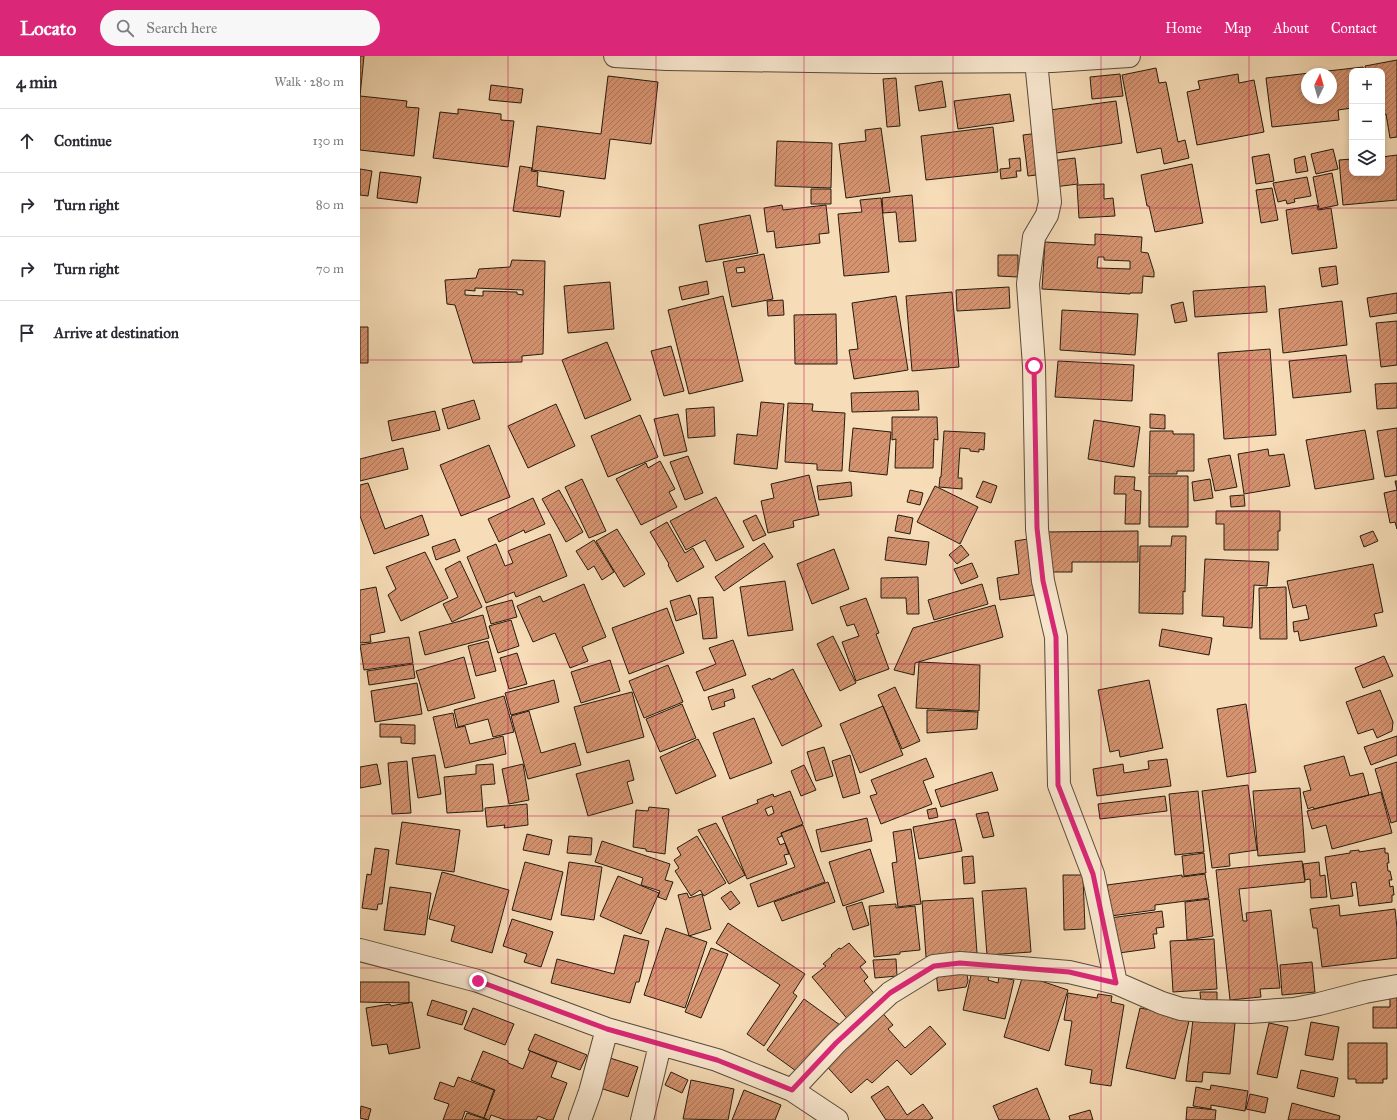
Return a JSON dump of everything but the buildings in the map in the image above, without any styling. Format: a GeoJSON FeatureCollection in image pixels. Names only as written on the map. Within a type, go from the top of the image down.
{"type":"FeatureCollection","features":[{"type":"Feature","properties":{"kind":"street"},"geometry":{"type":"LineString","coordinates":[[615,56],[674,59],[1036,61],[1129,56]]}},
{"type":"Feature","properties":{"kind":"street"},"geometry":{"type":"LineString","coordinates":[[1036,61],[1050,202],[1047,215],[1034,237],[1028,284],[1034,366],[1037,528],[1043,581],[1056,637],[1058,785],[1093,874],[1116,983]]}},
{"type":"Feature","properties":{"kind":"street"},"geometry":{"type":"LineString","coordinates":[[360,950],[478,981],[607,1029],[717,1060],[792,1090],[837,1120]]}},
{"type":"Feature","properties":{"kind":"street"},"geometry":{"type":"LineString","coordinates":[[792,1090],[836,1043],[890,993],[934,966],[960,963],[1069,972],[1116,983],[1162,1003],[1181,1009],[1250,1012],[1294,1009],[1397,986]]}},
{"type":"Feature","properties":{"kind":"street"},"geometry":{"type":"LineString","coordinates":[[580,1120],[590,1092],[607,1029]]}},
{"type":"Feature","properties":{"kind":"street"},"geometry":{"type":"LineString","coordinates":[[642,1120],[660,1045]]}},
{"type":"Feature","properties":{"kind":"route"},"geometry":{"type":"LineString","coordinates":[[478,981],[607,1029],[717,1060],[792,1090],[836,1043],[890,993],[934,966],[960,963],[1027,968],[1069,972],[1116,983],[1093,874],[1058,785],[1056,637],[1043,581],[1037,528],[1034,366]]}}]}
